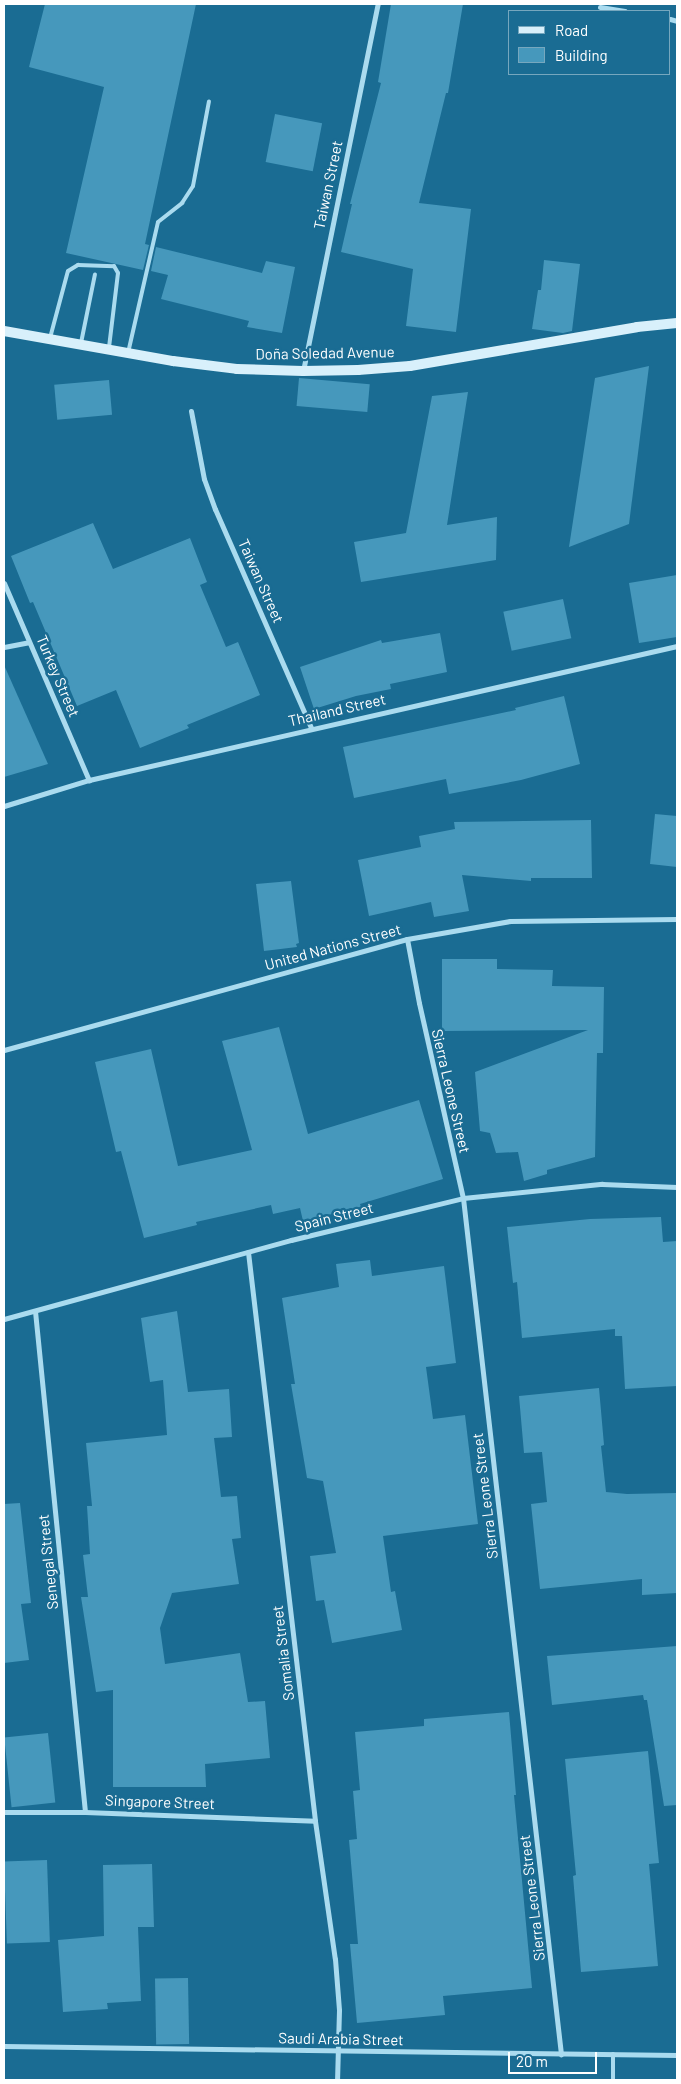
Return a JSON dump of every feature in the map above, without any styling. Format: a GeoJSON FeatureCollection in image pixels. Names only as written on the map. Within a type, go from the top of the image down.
{"type":"FeatureCollection","features":[{"type":"Feature","properties":{"kind":"main road","name":"Doña Soledad Avenue"},"geometry":{"type":"LineString","coordinates":[[4,331],[109,350],[237,369],[303,372],[410,366],[618,330],[677,322]]}},
{"type":"Feature","properties":{"kind":"street","name":"Taiwan Street"},"geometry":{"type":"LineString","coordinates":[[303,372],[378,4]]}},
{"type":"Feature","properties":{"kind":"street"},"geometry":{"type":"LineString","coordinates":[[600,7],[619,10]]}},
{"type":"Feature","properties":{"kind":"street","name":"Taiwan Street"},"geometry":{"type":"LineString","coordinates":[[191,411],[204,479],[311,728]]}},
{"type":"Feature","properties":{"kind":"street","name":"Turkey Street"},"geometry":{"type":"LineString","coordinates":[[4,583],[89,780]]}},
{"type":"Feature","properties":{"kind":"street"},"geometry":{"type":"LineString","coordinates":[[4,646],[29,642]]}},
{"type":"Feature","properties":{"kind":"street","name":"Thailand Street"},"geometry":{"type":"LineString","coordinates":[[4,806],[89,780],[677,646]]}},
{"type":"Feature","properties":{"kind":"street","name":"United Nations Street"},"geometry":{"type":"LineString","coordinates":[[4,1050],[407,939],[510,921],[677,919]]}},
{"type":"Feature","properties":{"kind":"street","name":"Sierra Leone Street"},"geometry":{"type":"LineString","coordinates":[[407,939],[419,1003],[462,1198],[561,2054]]}},
{"type":"Feature","properties":{"kind":"street","name":"Spain Street"},"geometry":{"type":"LineString","coordinates":[[4,1319],[248,1252],[462,1198],[602,1184],[677,1187]]}},
{"type":"Feature","properties":{"kind":"street","name":"Somalia Street"},"geometry":{"type":"LineString","coordinates":[[248,1252],[334,1959],[339,2010],[337,2080]]}},
{"type":"Feature","properties":{"kind":"street","name":"Senegal Street"},"geometry":{"type":"LineString","coordinates":[[35,1310],[85,1812]]}},
{"type":"Feature","properties":{"kind":"street","name":"Singapore Street"},"geometry":{"type":"LineString","coordinates":[[4,1812],[85,1812],[316,1820]]}},
{"type":"Feature","properties":{"kind":"street","name":"Saudi Arabia Street"},"geometry":{"type":"LineString","coordinates":[[4,2046],[677,2056]]}},
{"type":"Feature","properties":{"kind":"lane"},"geometry":{"type":"LineString","coordinates":[[128,353],[158,222],[182,203],[192,186],[209,101]]}},
{"type":"Feature","properties":{"kind":"lane"},"geometry":{"type":"LineString","coordinates":[[50,339],[68,271],[78,265],[114,266],[118,273],[109,350]]}},
{"type":"Feature","properties":{"kind":"lane"},"geometry":{"type":"LineString","coordinates":[[80,345],[95,274]]}},
{"type":"Feature","properties":{"kind":"lane"},"geometry":{"type":"LineString","coordinates":[[613,2054],[613,2080]]}},
{"type":"Feature","properties":{"kind":"building"},"geometry":{"type":"Polygon","coordinates":[[[45,4],[196,4],[145,244],[149,245],[143,270],[66,253],[104,87],[29,67],[45,4]]]}},
{"type":"Feature","properties":{"kind":"building"},"geometry":{"type":"Polygon","coordinates":[[[391,4],[463,4],[448,93],[446,93],[419,203],[471,209],[456,332],[406,326],[413,269],[341,252],[352,204],[350,204],[381,83],[378,82],[391,4]]]}},
{"type":"Feature","properties":{"kind":"building"},"geometry":{"type":"Polygon","coordinates":[[[275,114],[322,123],[313,171],[266,162],[275,114]]]}},
{"type":"Feature","properties":{"kind":"building"},"geometry":{"type":"Polygon","coordinates":[[[156,247],[262,273],[266,261],[295,267],[282,333],[247,327],[249,321],[161,299],[168,275],[151,271],[156,247]]]}},
{"type":"Feature","properties":{"kind":"building"},"geometry":{"type":"Polygon","coordinates":[[[544,260],[580,264],[572,331],[563,333],[532,329],[538,290],[541,290],[544,260]]]}},
{"type":"Feature","properties":{"kind":"building"},"geometry":{"type":"Polygon","coordinates":[[[649,366],[629,524],[569,547],[595,378],[649,366]]]}},
{"type":"Feature","properties":{"kind":"building"},"geometry":{"type":"Polygon","coordinates":[[[299,378],[370,384],[367,412],[297,406],[299,378]]]}},
{"type":"Feature","properties":{"kind":"building"},"geometry":{"type":"Polygon","coordinates":[[[109,380],[112,415],[57,420],[54,385],[109,380]]]}},
{"type":"Feature","properties":{"kind":"building"},"geometry":{"type":"Polygon","coordinates":[[[468,392],[447,525],[497,517],[496,560],[361,582],[354,542],[406,533],[432,396],[468,392]]]}},
{"type":"Feature","properties":{"kind":"building"},"geometry":{"type":"Polygon","coordinates":[[[93,523],[113,569],[190,538],[207,582],[200,585],[226,647],[238,642],[260,695],[187,725],[189,728],[140,748],[116,690],[77,706],[33,602],[30,603],[11,556],[93,523]]]}},
{"type":"Feature","properties":{"kind":"building"},"geometry":{"type":"Polygon","coordinates":[[[677,575],[677,637],[639,643],[629,583],[677,575]]]}},
{"type":"Feature","properties":{"kind":"building"},"geometry":{"type":"Polygon","coordinates":[[[563,599],[571,638],[512,651],[503,612],[563,599]]]}},
{"type":"Feature","properties":{"kind":"building"},"geometry":{"type":"Polygon","coordinates":[[[440,633],[447,672],[390,684],[391,689],[356,696],[314,709],[300,667],[381,640],[382,643],[440,633]]]}},
{"type":"Feature","properties":{"kind":"building"},"geometry":{"type":"Polygon","coordinates":[[[4,665],[48,764],[4,777],[4,665]]]}},
{"type":"Feature","properties":{"kind":"building"},"geometry":{"type":"Polygon","coordinates":[[[564,696],[580,764],[521,780],[449,794],[446,779],[354,798],[343,747],[516,710],[515,708],[564,696]]]}},
{"type":"Feature","properties":{"kind":"building"},"geometry":{"type":"Polygon","coordinates":[[[655,814],[677,816],[677,867],[650,864],[655,814]]]}},
{"type":"Feature","properties":{"kind":"building"},"geometry":{"type":"Polygon","coordinates":[[[591,820],[592,878],[531,878],[531,881],[462,875],[469,911],[434,917],[431,902],[369,916],[358,860],[421,847],[419,836],[455,829],[454,822],[591,820]]]}},
{"type":"Feature","properties":{"kind":"building"},"geometry":{"type":"Polygon","coordinates":[[[291,881],[299,943],[296,944],[297,947],[264,951],[256,884],[291,881]]]}},
{"type":"Feature","properties":{"kind":"building"},"geometry":{"type":"Polygon","coordinates":[[[442,959],[497,959],[497,969],[553,970],[552,986],[604,987],[603,1053],[597,1053],[595,1157],[547,1170],[547,1174],[524,1181],[518,1152],[496,1153],[490,1133],[480,1131],[475,1072],[588,1030],[442,1031],[442,959]]]}},
{"type":"Feature","properties":{"kind":"building"},"geometry":{"type":"Polygon","coordinates":[[[279,1027],[308,1134],[419,1100],[443,1179],[360,1204],[361,1207],[303,1221],[300,1208],[273,1214],[271,1205],[196,1222],[197,1225],[144,1238],[121,1151],[116,1152],[95,1062],[151,1049],[178,1166],[252,1150],[222,1041],[279,1027]]]}},
{"type":"Feature","properties":{"kind":"building"},"geometry":{"type":"Polygon","coordinates":[[[661,1217],[663,1242],[677,1241],[677,1386],[625,1389],[622,1336],[615,1336],[615,1329],[522,1338],[517,1282],[513,1283],[507,1227],[590,1219],[661,1217]]]}},
{"type":"Feature","properties":{"kind":"building"},"geometry":{"type":"Polygon","coordinates":[[[370,1260],[372,1276],[444,1266],[456,1363],[426,1367],[433,1419],[465,1415],[478,1524],[383,1536],[391,1592],[395,1591],[402,1630],[332,1643],[324,1600],[316,1601],[310,1556],[336,1553],[323,1481],[307,1478],[291,1384],[295,1384],[282,1298],[339,1287],[336,1264],[370,1260]]]}},
{"type":"Feature","properties":{"kind":"building"},"geometry":{"type":"Polygon","coordinates":[[[177,1311],[188,1392],[229,1389],[232,1437],[214,1438],[221,1497],[237,1496],[241,1538],[232,1539],[239,1584],[172,1593],[160,1628],[165,1664],[240,1653],[248,1702],[265,1701],[270,1758],[205,1764],[206,1787],[113,1787],[113,1690],[96,1692],[81,1597],[88,1597],[83,1555],[90,1554],[87,1506],[92,1506],[86,1443],[167,1435],[163,1380],[150,1382],[141,1318],[177,1311]]]}},
{"type":"Feature","properties":{"kind":"building"},"geometry":{"type":"Polygon","coordinates":[[[599,1388],[604,1445],[601,1446],[606,1492],[627,1494],[677,1493],[677,1593],[642,1595],[642,1579],[540,1589],[531,1504],[547,1502],[542,1452],[524,1453],[519,1396],[599,1388]]]}},
{"type":"Feature","properties":{"kind":"building"},"geometry":{"type":"Polygon","coordinates":[[[20,1503],[31,1603],[21,1604],[29,1660],[4,1663],[4,1504],[20,1503]]]}},
{"type":"Feature","properties":{"kind":"building"},"geometry":{"type":"Polygon","coordinates":[[[677,1646],[677,1805],[664,1806],[647,1700],[644,1700],[643,1695],[552,1705],[547,1656],[677,1646]]]}},
{"type":"Feature","properties":{"kind":"building"},"geometry":{"type":"Polygon","coordinates":[[[509,1712],[516,1795],[514,1795],[532,1988],[443,1996],[445,2015],[357,2023],[350,1944],[358,1944],[349,1840],[357,1839],[353,1791],[360,1790],[355,1732],[424,1726],[424,1719],[509,1712]]]}},
{"type":"Feature","properties":{"kind":"building"},"geometry":{"type":"Polygon","coordinates":[[[48,1733],[55,1803],[12,1807],[4,1738],[48,1733]]]}},
{"type":"Feature","properties":{"kind":"building"},"geometry":{"type":"Polygon","coordinates":[[[648,1751],[659,1863],[649,1864],[658,1966],[581,1972],[573,1876],[576,1875],[565,1759],[648,1751]]]}},
{"type":"Feature","properties":{"kind":"building"},"geometry":{"type":"Polygon","coordinates":[[[47,1860],[50,1942],[7,1943],[4,1862],[47,1860]]]}},
{"type":"Feature","properties":{"kind":"building"},"geometry":{"type":"Polygon","coordinates":[[[152,1864],[154,1927],[138,1927],[141,2001],[107,2003],[108,2009],[63,2012],[58,1940],[104,1936],[103,1865],[152,1864]]]}},
{"type":"Feature","properties":{"kind":"building"},"geometry":{"type":"Polygon","coordinates":[[[188,1978],[189,2044],[156,2045],[155,1979],[188,1978]]]}}]}
